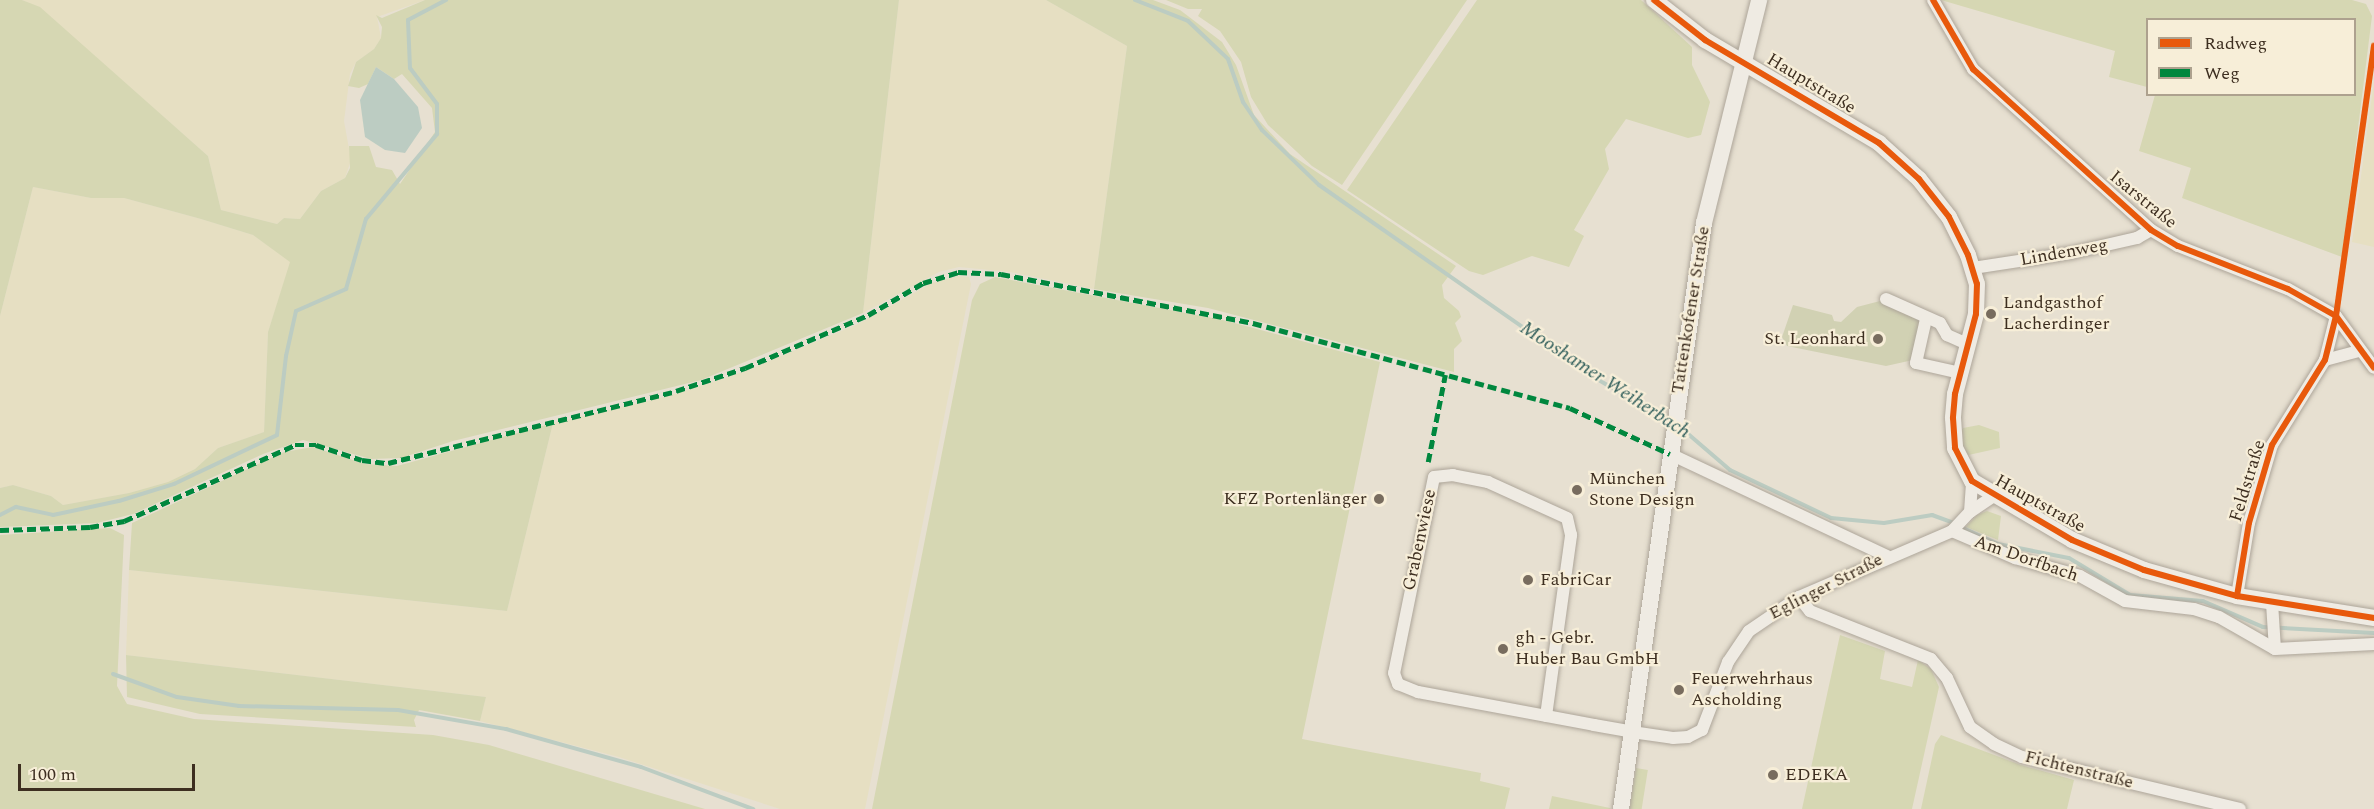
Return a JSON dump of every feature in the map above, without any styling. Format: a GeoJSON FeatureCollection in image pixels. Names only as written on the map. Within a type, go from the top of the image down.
{"type":"FeatureCollection","features":[{"type":"Feature","properties":{"kind":"main road","name":"Hauptstraße"},"geometry":{"type":"LineString","coordinates":[[1654,0],[1705,40],[1870,137],[1899,159],[1935,196],[1973,268],[1977,300],[1969,345],[1960,373],[1952,433],[1960,464],[1972,481],[1994,496],[2104,555],[2237,596],[2272,610],[2374,618]]}},
{"type":"Feature","properties":{"kind":"main road","name":"Tattenkofener Straße"},"geometry":{"type":"LineString","coordinates":[[1621,809],[1676,407],[1704,223],[1759,0]]}},
{"type":"Feature","properties":{"kind":"street","name":"Isarstraße"},"geometry":{"type":"LineString","coordinates":[[1933,0],[1973,69],[2151,230],[2178,246],[2288,290],[2336,316],[2359,351],[2374,368]]}},
{"type":"Feature","properties":{"kind":"street","name":"Lindenweg"},"geometry":{"type":"LineString","coordinates":[[1973,268],[2071,253],[2137,238],[2151,230]]}},
{"type":"Feature","properties":{"kind":"street"},"geometry":{"type":"LineString","coordinates":[[1886,299],[1926,319],[1940,323],[1947,335],[1969,345]]}},
{"type":"Feature","properties":{"kind":"street","name":"Feldstraße"},"geometry":{"type":"LineString","coordinates":[[2237,596],[2249,523],[2272,445],[2325,360],[2336,316]]}},
{"type":"Feature","properties":{"kind":"street"},"geometry":{"type":"LineString","coordinates":[[1926,319],[1916,363],[1960,373]]}},
{"type":"Feature","properties":{"kind":"street"},"geometry":{"type":"LineString","coordinates":[[2325,360],[2359,351]]}},
{"type":"Feature","properties":{"kind":"street"},"geometry":{"type":"LineString","coordinates":[[1670,454],[1887,556]]}},
{"type":"Feature","properties":{"kind":"street","name":"Grabenwiese"},"geometry":{"type":"LineString","coordinates":[[1546,716],[1570,536],[1567,518],[1488,482],[1453,475],[1434,477],[1394,673],[1398,684],[1418,692],[1546,716],[1632,732]]}},
{"type":"Feature","properties":{"kind":"street"},"geometry":{"type":"LineString","coordinates":[[1959,523],[1972,481]]}},
{"type":"Feature","properties":{"kind":"street","name":"Eglinger Straße"},"geometry":{"type":"LineString","coordinates":[[1632,732],[1673,738],[1688,737],[1702,730],[1733,652],[1768,615],[1799,597],[1959,523],[1994,496]]}},
{"type":"Feature","properties":{"kind":"street","name":"Am Dorfbach"},"geometry":{"type":"LineString","coordinates":[[1959,523],[1999,552],[2080,576],[2125,601],[2219,617],[2275,649]]}},
{"type":"Feature","properties":{"kind":"street","name":"Fichtenstraße"},"geometry":{"type":"LineString","coordinates":[[1799,597],[1810,611],[1931,659],[1947,678],[1970,727],[1994,744],[2022,757],[2240,809]]}},
{"type":"Feature","properties":{"kind":"street"},"geometry":{"type":"LineString","coordinates":[[2272,610],[2275,649],[2374,644]]}},
{"type":"Feature","properties":{"kind":"shaded area"},"geometry":{"type":"Polygon","coordinates":[[[22,0],[425,0],[377,17],[381,38],[374,49],[356,62],[350,74],[344,121],[351,160],[345,178],[321,191],[300,219],[284,218],[277,224],[221,210],[208,156],[40,8],[22,0]]]}},
{"type":"Feature","properties":{"kind":"shaded area"},"geometry":{"type":"Polygon","coordinates":[[[899,0],[1046,0],[1127,46],[1094,289],[1010,272],[959,267],[939,272],[863,313],[899,0]]]}},
{"type":"Feature","properties":{"kind":"shaded area"},"geometry":{"type":"Polygon","coordinates":[[[376,67],[394,79],[418,107],[422,128],[405,153],[385,150],[365,137],[360,100],[376,67]]]}},
{"type":"Feature","properties":{"kind":"shaded area"},"geometry":{"type":"Polygon","coordinates":[[[2374,81],[2374,247],[2352,242],[2374,81]]]}},
{"type":"Feature","properties":{"kind":"shaded area"},"geometry":{"type":"Polygon","coordinates":[[[33,187],[91,198],[124,198],[201,219],[253,235],[291,262],[268,332],[264,432],[218,448],[195,469],[168,482],[129,493],[63,505],[51,496],[13,485],[0,488],[0,316],[33,187]]]}},
{"type":"Feature","properties":{"kind":"shaded area"},"geometry":{"type":"Polygon","coordinates":[[[958,276],[969,277],[971,284],[865,809],[780,809],[619,757],[480,721],[486,697],[126,655],[129,570],[507,611],[553,423],[668,396],[743,372],[858,324],[932,283],[958,276]]]}},
{"type":"Feature","properties":{"kind":"green space"},"geometry":{"type":"Polygon","coordinates":[[[0,0],[22,0],[40,7],[208,156],[221,210],[277,224],[284,218],[300,219],[321,191],[345,178],[350,168],[349,146],[369,146],[376,167],[392,170],[400,184],[435,132],[432,108],[402,74],[394,79],[376,67],[368,84],[359,88],[348,86],[356,62],[374,49],[381,38],[382,27],[376,15],[382,18],[425,0],[899,0],[863,313],[701,380],[453,441],[401,458],[371,459],[303,440],[263,454],[133,514],[97,523],[0,527],[0,488],[13,485],[51,496],[63,505],[129,493],[168,482],[195,469],[218,448],[264,432],[268,332],[290,262],[253,235],[201,219],[124,198],[91,198],[33,187],[0,316],[0,0]]]}},
{"type":"Feature","properties":{"kind":"green space"},"geometry":{"type":"Polygon","coordinates":[[[1046,0],[1153,0],[1180,10],[1222,42],[1236,65],[1254,115],[1290,154],[1456,266],[1442,285],[1444,298],[1459,311],[1461,317],[1455,323],[1462,341],[1454,349],[1454,372],[1208,308],[1094,289],[1127,46],[1046,0]]]}},
{"type":"Feature","properties":{"kind":"green space"},"geometry":{"type":"Polygon","coordinates":[[[1166,0],[1467,0],[1342,185],[1312,166],[1268,125],[1251,97],[1241,62],[1220,31],[1198,16],[1202,9],[1188,9],[1166,0]]]}},
{"type":"Feature","properties":{"kind":"green space"},"geometry":{"type":"Polygon","coordinates":[[[1477,0],[1641,0],[1692,47],[1692,65],[1710,102],[1701,135],[1688,138],[1626,119],[1605,149],[1609,169],[1574,230],[1584,236],[1569,267],[1532,256],[1483,275],[1469,271],[1347,190],[1477,0]]]}},
{"type":"Feature","properties":{"kind":"green space"},"geometry":{"type":"Polygon","coordinates":[[[1941,0],[2352,0],[2366,4],[2372,16],[2342,257],[2182,198],[2191,168],[2139,151],[2155,96],[2356,96],[2356,18],[2146,18],[2146,87],[2109,77],[2115,51],[1941,0]]]}},
{"type":"Feature","properties":{"kind":"green space"},"geometry":{"type":"Polygon","coordinates":[[[995,277],[1223,320],[1380,362],[1302,739],[1481,773],[1480,781],[1510,788],[1505,809],[872,809],[972,300],[980,284],[995,277]]]}},
{"type":"Feature","properties":{"kind":"green space"},"geometry":{"type":"Polygon","coordinates":[[[1880,301],[1921,320],[1913,360],[1886,366],[1787,346],[1782,337],[1793,305],[1832,315],[1834,321],[1841,322],[1857,307],[1880,301]]]}},
{"type":"Feature","properties":{"kind":"green space"},"geometry":{"type":"Polygon","coordinates":[[[553,423],[507,611],[129,570],[132,523],[284,452],[313,447],[365,464],[397,466],[553,423]]]}},
{"type":"Feature","properties":{"kind":"green space"},"geometry":{"type":"Polygon","coordinates":[[[1979,425],[1999,432],[2000,448],[1964,456],[1959,434],[1963,428],[1979,425]]]}},
{"type":"Feature","properties":{"kind":"green space"},"geometry":{"type":"Polygon","coordinates":[[[1987,511],[2001,516],[1998,540],[1966,527],[1977,515],[1987,511]]]}},
{"type":"Feature","properties":{"kind":"green space"},"geometry":{"type":"Polygon","coordinates":[[[110,528],[124,535],[117,686],[127,704],[194,719],[433,735],[489,745],[705,809],[0,809],[0,535],[110,528]]]}},
{"type":"Feature","properties":{"kind":"green space"},"geometry":{"type":"Polygon","coordinates":[[[1840,635],[1885,651],[1880,679],[1912,687],[1918,660],[1931,669],[1939,687],[1912,809],[1802,809],[1840,635]]]}},
{"type":"Feature","properties":{"kind":"green space"},"geometry":{"type":"Polygon","coordinates":[[[126,655],[486,697],[480,721],[419,710],[414,720],[416,727],[200,714],[127,697],[126,655]]]}},
{"type":"Feature","properties":{"kind":"green space"},"geometry":{"type":"Polygon","coordinates":[[[1941,735],[2021,765],[2074,780],[2067,809],[1921,809],[1935,744],[1941,735]]]}},
{"type":"Feature","properties":{"kind":"green space"},"geometry":{"type":"Polygon","coordinates":[[[1636,768],[1648,770],[1642,809],[1630,808],[1636,768]]]}},
{"type":"Feature","properties":{"kind":"green space"},"geometry":{"type":"Polygon","coordinates":[[[1552,796],[1610,808],[1611,809],[1549,809],[1552,796]]]}},
{"type":"Feature","properties":{"kind":"waterway","name":"Mooshamer Weiherbach"},"geometry":{"type":"LineString","coordinates":[[0,515],[16,507],[53,515],[119,501],[174,484],[277,435],[286,356],[296,311],[346,289],[366,219],[437,134],[437,104],[410,68],[408,20],[446,0]]}},
{"type":"Feature","properties":{"kind":"waterway","name":"Mooshamer Weiherbach"},"geometry":{"type":"LineString","coordinates":[[1135,0],[1188,21],[1228,59],[1243,102],[1262,130],[1319,185],[1597,379],[1670,422]]}},
{"type":"Feature","properties":{"kind":"waterway","name":"Mooshamer Weiherbach"},"geometry":{"type":"LineString","coordinates":[[1680,427],[1730,470],[1831,518],[1884,523],[1932,515],[1954,523]]}},
{"type":"Feature","properties":{"kind":"waterway","name":"Mooshamer Weiherbach"},"geometry":{"type":"LineString","coordinates":[[1961,527],[1998,544],[2069,558],[2130,595],[2203,601],[2263,627],[2374,633]]}},
{"type":"Feature","properties":{"kind":"waterway"},"geometry":{"type":"LineString","coordinates":[[113,674],[177,697],[239,706],[398,710],[506,729],[641,767],[753,809]]}},
{"type":"Feature","properties":{"kind":"marked path"},"geometry":{"type":"LineString","coordinates":[[0,530],[90,527],[124,521],[295,445],[316,445],[362,460],[388,463],[676,391],[745,368],[868,315],[923,283],[958,272],[1001,274],[1253,323],[1570,408],[1670,454]]}},
{"type":"Feature","properties":{"kind":"marked path"},"geometry":{"type":"LineString","coordinates":[[1428,462],[1445,375]]}},
{"type":"Feature","properties":{"kind":"cycle path"},"geometry":{"type":"LineString","coordinates":[[1654,0],[1705,40],[1879,143],[1919,179],[1949,217],[1968,255],[1977,284],[1976,314],[1955,394],[1953,418],[1955,448],[1972,481],[2072,540],[2144,570],[2237,596],[2374,618]]}},
{"type":"Feature","properties":{"kind":"cycle path"},"geometry":{"type":"LineString","coordinates":[[1933,0],[1973,69],[2151,230],[2178,246],[2288,289],[2336,316],[2374,368]]}},
{"type":"Feature","properties":{"kind":"cycle path"},"geometry":{"type":"LineString","coordinates":[[2237,596],[2249,523],[2272,445],[2325,360],[2336,316],[2374,46]]}},
{"type":"Feature","properties":{"kind":"place","name":"Landgasthof Lacherdinger"},"geometry":{"type":"Point","coordinates":[1991,314]}},
{"type":"Feature","properties":{"kind":"place","name":"St. Leonhard"},"geometry":{"type":"Point","coordinates":[1878,339]}},
{"type":"Feature","properties":{"kind":"place","name":"München Stone Design"},"geometry":{"type":"Point","coordinates":[1577,490]}},
{"type":"Feature","properties":{"kind":"place","name":"KFZ Portenlänger"},"geometry":{"type":"Point","coordinates":[1379,499]}},
{"type":"Feature","properties":{"kind":"place","name":"FabriCar"},"geometry":{"type":"Point","coordinates":[1528,580]}},
{"type":"Feature","properties":{"kind":"place","name":"gh - Gebr. Huber Bau GmbH"},"geometry":{"type":"Point","coordinates":[1503,649]}},
{"type":"Feature","properties":{"kind":"place","name":"Feuerwehrhaus Ascholding"},"geometry":{"type":"Point","coordinates":[1679,690]}},
{"type":"Feature","properties":{"kind":"place","name":"EDEKA"},"geometry":{"type":"Point","coordinates":[1773,775]}}]}
